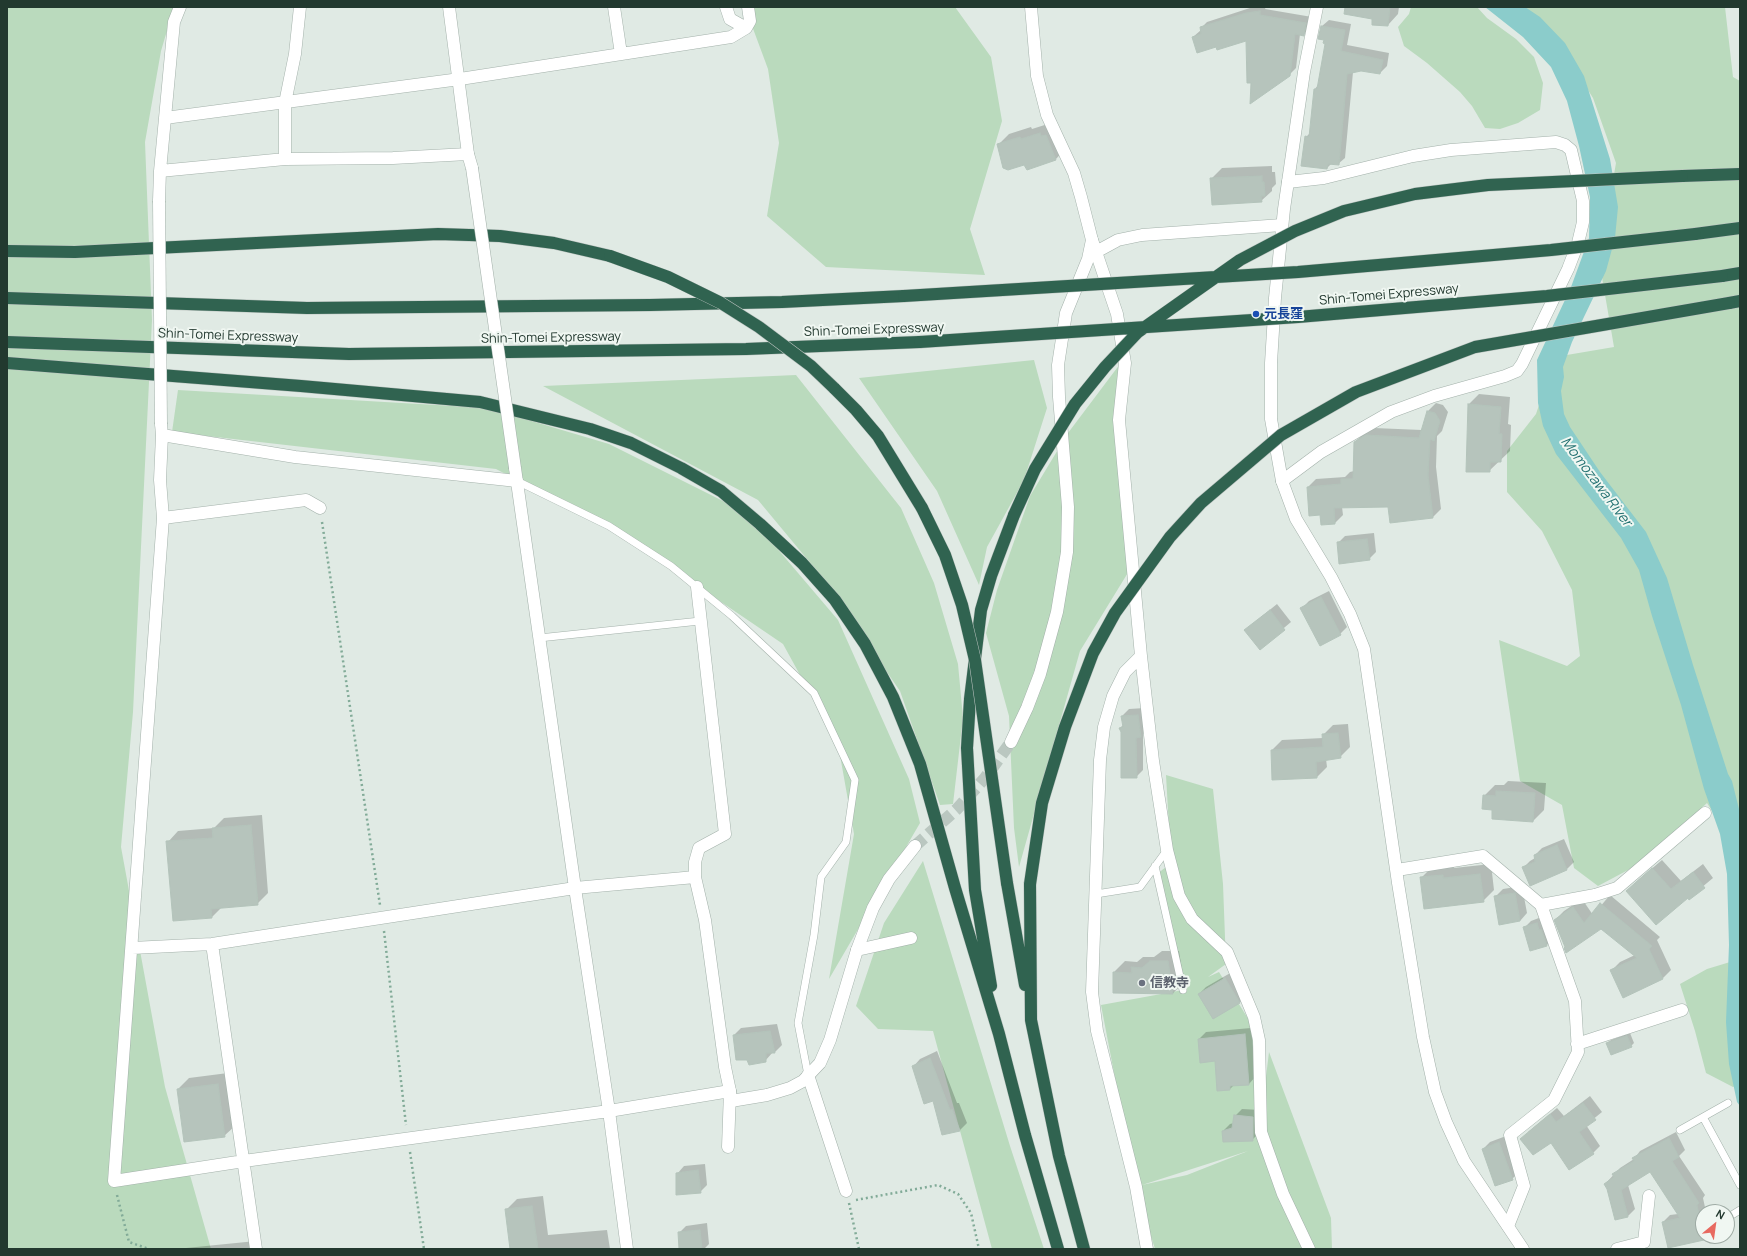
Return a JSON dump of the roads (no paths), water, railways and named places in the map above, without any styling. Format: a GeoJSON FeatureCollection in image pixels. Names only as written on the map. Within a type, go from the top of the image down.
{"type":"FeatureCollection","features":[{"type":"Feature","properties":{"kind":"highway"},"geometry":{"type":"LineString","coordinates":[[999,1034],[975,890],[967,748],[970,699],[981,610],[991,576],[1014,515],[1035,469],[1076,404],[1106,367],[1138,332],[1185,297],[1240,260],[1295,231],[1344,211],[1415,194],[1488,185],[1740,174]]}},
{"type":"Feature","properties":{"kind":"highway"},"geometry":{"type":"LineString","coordinates":[[7,298],[315,308],[650,305],[782,302],[1298,272],[1551,250],[1740,228]]}},
{"type":"Feature","properties":{"kind":"highway"},"geometry":{"type":"LineString","coordinates":[[7,250],[75,252],[438,234],[500,236],[554,243],[610,256],[668,277],[721,303],[759,327],[812,366],[856,410],[878,436],[922,508],[945,555],[962,605],[975,660],[1007,884],[1032,1020],[1059,1156],[1084,1249]]}},
{"type":"Feature","properties":{"kind":"highway","name":"Shin-Tomei Expressway"},"geometry":{"type":"LineString","coordinates":[[7,342],[349,354],[746,349],[920,342],[1298,317],[1500,300],[1740,273]]}},
{"type":"Feature","properties":{"kind":"highway"},"geometry":{"type":"LineString","coordinates":[[1032,1020],[1030,884],[1042,803],[1065,726],[1093,653],[1108,627],[1145,570],[1170,537],[1201,504],[1276,440],[1356,392],[1475,347],[1735,302]]}},
{"type":"Feature","properties":{"kind":"highway"},"geometry":{"type":"LineString","coordinates":[[7,362],[480,402],[583,427],[631,443],[681,468],[721,491],[760,524],[802,563],[834,600],[865,644],[893,697],[920,764],[955,888],[999,1034],[1025,1135],[1058,1249]]}},
{"type":"Feature","properties":{"kind":"street"},"geometry":{"type":"LineString","coordinates":[[170,7],[174,22]]}},
{"type":"Feature","properties":{"kind":"street"},"geometry":{"type":"LineString","coordinates":[[180,7],[174,22],[160,171],[159,201],[160,480],[163,518],[114,1181],[244,1161],[609,1111],[730,1092]]}},
{"type":"Feature","properties":{"kind":"street"},"geometry":{"type":"LineString","coordinates":[[285,159],[285,103],[295,54],[300,7]]}},
{"type":"Feature","properties":{"kind":"street"},"geometry":{"type":"LineString","coordinates":[[449,7],[460,79],[468,154],[472,168],[575,888],[609,1111],[627,1249]]}},
{"type":"Feature","properties":{"kind":"street"},"geometry":{"type":"LineString","coordinates":[[614,7],[621,54]]}},
{"type":"Feature","properties":{"kind":"street"},"geometry":{"type":"LineString","coordinates":[[726,7],[730,19],[746,28]]}},
{"type":"Feature","properties":{"kind":"street"},"geometry":{"type":"LineString","coordinates":[[165,118],[460,79],[731,37],[746,28],[750,21],[748,7]]}},
{"type":"Feature","properties":{"kind":"street"},"geometry":{"type":"LineString","coordinates":[[1031,7],[1037,76],[1047,115],[1074,173],[1094,246],[1117,314],[1125,363],[1119,420],[1141,656],[1153,761],[1167,850],[1180,896],[1192,918],[1227,952],[1254,1017],[1258,1040],[1261,1132],[1283,1194],[1309,1249]]}},
{"type":"Feature","properties":{"kind":"street"},"geometry":{"type":"LineString","coordinates":[[1317,7],[1304,72],[1282,226],[1275,298],[1271,363],[1271,419],[1282,480],[1296,520],[1331,577],[1350,614],[1364,649],[1423,1037],[1435,1092],[1446,1122],[1464,1161],[1523,1249]]}},
{"type":"Feature","properties":{"kind":"street"},"geometry":{"type":"LineString","coordinates":[[1282,480],[1321,452],[1391,412],[1434,396],[1505,376],[1517,371],[1522,364],[1568,269],[1578,244],[1582,222],[1583,201],[1571,150],[1565,144],[1556,142],[1451,150],[1413,156],[1324,178],[1288,182]]}},
{"type":"Feature","properties":{"kind":"street"},"geometry":{"type":"LineString","coordinates":[[160,171],[285,159],[393,158],[468,154]]}},
{"type":"Feature","properties":{"kind":"street"},"geometry":{"type":"LineString","coordinates":[[1094,246],[1142,235],[1282,226]]}},
{"type":"Feature","properties":{"kind":"street"},"geometry":{"type":"LineString","coordinates":[[1011,742],[1027,708],[1040,674],[1057,612],[1061,590],[1067,552],[1068,507],[1059,397],[1058,365],[1066,313],[1094,246]]}},
{"type":"Feature","properties":{"kind":"street"},"geometry":{"type":"LineString","coordinates":[[161,430],[296,457],[517,481]]}},
{"type":"Feature","properties":{"kind":"street"},"geometry":{"type":"LineString","coordinates":[[163,518],[306,500],[320,508]]}},
{"type":"Feature","properties":{"kind":"street"},"geometry":{"type":"LineString","coordinates":[[697,587],[725,834],[699,848],[695,862],[695,877],[705,920],[731,1101],[767,1095],[790,1088],[802,1081],[820,1063],[830,1040],[857,950],[873,908],[889,879],[915,846]]}},
{"type":"Feature","properties":{"kind":"street"},"geometry":{"type":"LineString","coordinates":[[1141,656],[1125,672],[1113,696],[1104,727],[1100,760],[1092,992],[1097,1031],[1136,1187],[1147,1249]]}},
{"type":"Feature","properties":{"kind":"street"},"geometry":{"type":"LineString","coordinates":[[1541,905],[1595,895],[1617,888],[1705,813]]}},
{"type":"Feature","properties":{"kind":"street"},"geometry":{"type":"LineString","coordinates":[[1397,870],[1483,856],[1541,905],[1575,1002],[1578,1052],[1554,1100],[1510,1136],[1524,1186],[1508,1226]]}},
{"type":"Feature","properties":{"kind":"street"},"geometry":{"type":"LineString","coordinates":[[132,948],[212,944],[575,888],[695,877]]}},
{"type":"Feature","properties":{"kind":"street"},"geometry":{"type":"LineString","coordinates":[[857,950],[911,938]]}},
{"type":"Feature","properties":{"kind":"street"},"geometry":{"type":"LineString","coordinates":[[212,944],[256,1249]]}},
{"type":"Feature","properties":{"kind":"street"},"geometry":{"type":"LineString","coordinates":[[1577,1044],[1682,1010]]}},
{"type":"Feature","properties":{"kind":"street"},"geometry":{"type":"LineString","coordinates":[[808,1075],[846,1191]]}},
{"type":"Feature","properties":{"kind":"street"},"geometry":{"type":"LineString","coordinates":[[728,1147],[730,1092]]}},
{"type":"Feature","properties":{"kind":"street"},"geometry":{"type":"LineString","coordinates":[[1616,1249],[1644,1242],[1649,1196]]}},
{"type":"Feature","properties":{"kind":"lane"},"geometry":{"type":"LineString","coordinates":[[517,481],[609,526],[671,566],[732,616],[814,692],[855,780],[846,842],[821,877],[814,935],[798,1023],[808,1075]]}},
{"type":"Feature","properties":{"kind":"lane"},"geometry":{"type":"LineString","coordinates":[[540,638],[700,621]]}},
{"type":"Feature","properties":{"kind":"lane"},"geometry":{"type":"LineString","coordinates":[[1096,894],[1140,887],[1167,850]]}},
{"type":"Feature","properties":{"kind":"lane"},"geometry":{"type":"LineString","coordinates":[[1155,866],[1183,990]]}},
{"type":"Feature","properties":{"kind":"lane"},"geometry":{"type":"LineString","coordinates":[[1680,1130],[1728,1103]]}},
{"type":"Feature","properties":{"kind":"lane"},"geometry":{"type":"LineString","coordinates":[[1702,1117],[1740,1185]]}},
{"type":"Feature","properties":{"kind":"water","name":"Momozawa River"},"geometry":{"type":"Polygon","coordinates":[[[1485,7],[1525,7],[1540,17],[1565,43],[1584,76],[1610,159],[1618,207],[1615,238],[1606,271],[1572,342],[1563,367],[1564,377],[1561,391],[1564,414],[1570,427],[1600,472],[1646,532],[1667,578],[1693,665],[1728,774],[1732,781],[1740,813],[1740,1106],[1737,1102],[1729,1064],[1726,1022],[1729,945],[1727,874],[1720,834],[1704,789],[1681,705],[1652,616],[1639,570],[1621,538],[1556,454],[1543,426],[1538,403],[1537,360],[1571,287],[1589,238],[1590,197],[1579,146],[1567,101],[1551,67],[1523,37],[1485,7]]]}},
{"type":"Feature","properties":{"kind":"tunnel"},"geometry":{"type":"LineString","coordinates":[[915,846],[957,809],[985,778],[1011,742]]}},
{"type":"Feature","properties":{"kind":"place","name":"元長窪"},"geometry":{"type":"Point","coordinates":[1256,314]}},
{"type":"Feature","properties":{"kind":"place","name":"信教寺"},"geometry":{"type":"Point","coordinates":[1142,983]}}]}
